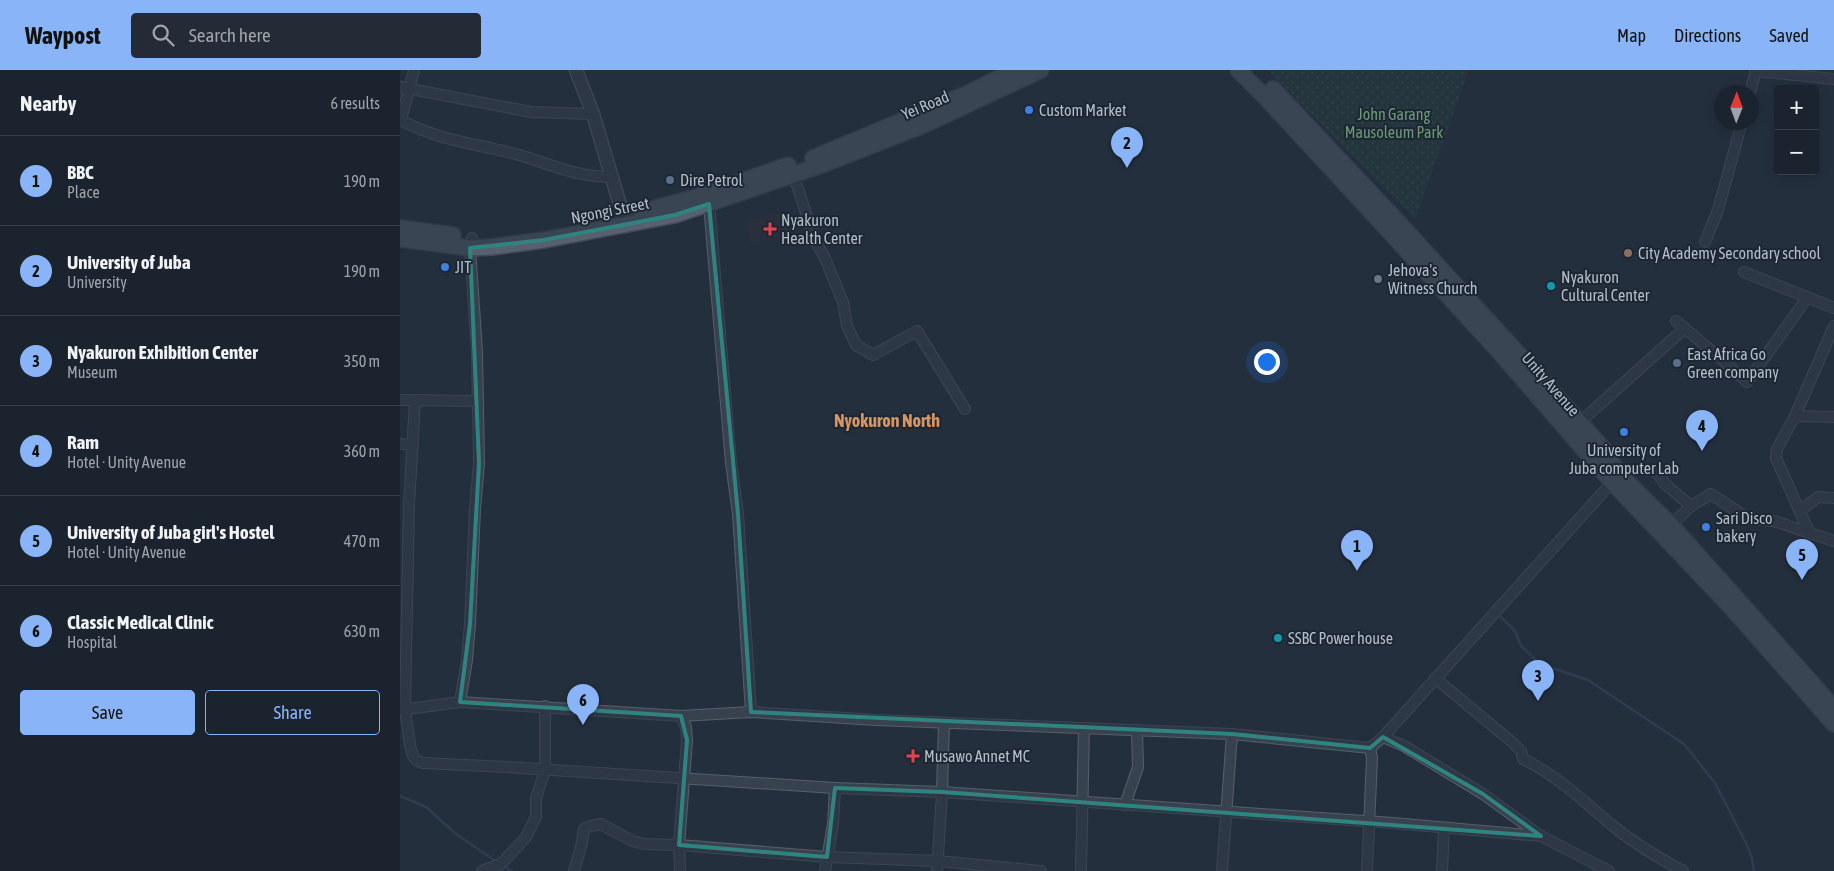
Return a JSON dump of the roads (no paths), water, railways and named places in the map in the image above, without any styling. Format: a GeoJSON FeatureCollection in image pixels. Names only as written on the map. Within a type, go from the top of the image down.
{"type":"FeatureCollection","features":[{"type":"Feature","properties":{"kind":"main road","name":"Yei Road"},"geometry":{"type":"LineString","coordinates":[[818,161],[971,92],[1015,70]]}},
{"type":"Feature","properties":{"kind":"main road","name":"Yei Road"},"geometry":{"type":"LineString","coordinates":[[818,161],[943,117],[1041,70]]}},
{"type":"Feature","properties":{"kind":"main road","name":"Unity Avenue"},"geometry":{"type":"LineString","coordinates":[[1238,70],[1428,273],[1616,478],[1729,605],[1830,709]]}},
{"type":"Feature","properties":{"kind":"main road","name":"Unity Avenue"},"geometry":{"type":"LineString","coordinates":[[1252,70],[1398,222],[1602,447],[1616,478],[1671,525],[1830,709],[1834,724]]}},
{"type":"Feature","properties":{"kind":"main road","name":"Ngongi Street"},"geometry":{"type":"LineString","coordinates":[[400,239],[471,243],[625,220],[670,205],[707,199],[818,161]]}},
{"type":"Feature","properties":{"kind":"main road","name":"Ngongi Street"},"geometry":{"type":"LineString","coordinates":[[400,228],[471,243]]}},
{"type":"Feature","properties":{"kind":"street"},"geometry":{"type":"LineString","coordinates":[[414,70],[405,88],[401,120],[414,128],[448,140],[519,155],[564,171],[591,177],[613,177]]}},
{"type":"Feature","properties":{"kind":"street"},"geometry":{"type":"LineString","coordinates":[[576,70],[613,177],[625,220]]}},
{"type":"Feature","properties":{"kind":"street"},"geometry":{"type":"LineString","coordinates":[[1752,85],[1756,71],[1834,79]]}},
{"type":"Feature","properties":{"kind":"street"},"geometry":{"type":"LineString","coordinates":[[405,88],[531,112],[592,114]]}},
{"type":"Feature","properties":{"kind":"street"},"geometry":{"type":"LineString","coordinates":[[1705,242],[1718,210],[1740,130]]}},
{"type":"Feature","properties":{"kind":"street"},"geometry":{"type":"LineString","coordinates":[[792,170],[815,241],[824,256],[842,302],[847,326],[856,346],[873,355],[917,331],[965,409]]}},
{"type":"Feature","properties":{"kind":"street"},"geometry":{"type":"LineString","coordinates":[[707,199],[731,463],[738,514],[751,712]]}},
{"type":"Feature","properties":{"kind":"street"},"geometry":{"type":"LineString","coordinates":[[460,702],[467,660],[470,624],[479,463],[477,352],[471,243]]}},
{"type":"Feature","properties":{"kind":"street"},"geometry":{"type":"LineString","coordinates":[[1744,272],[1834,308]]}},
{"type":"Feature","properties":{"kind":"street"},"geometry":{"type":"LineString","coordinates":[[1676,321],[1747,382],[1807,298]]}},
{"type":"Feature","properties":{"kind":"street"},"geometry":{"type":"LineString","coordinates":[[1809,532],[1776,458],[1777,449],[1795,416],[1834,326]]}},
{"type":"Feature","properties":{"kind":"street"},"geometry":{"type":"LineString","coordinates":[[1579,423],[1685,328]]}},
{"type":"Feature","properties":{"kind":"street"},"geometry":{"type":"LineString","coordinates":[[400,400],[478,402]]}},
{"type":"Feature","properties":{"kind":"street"},"geometry":{"type":"LineString","coordinates":[[415,400],[413,445],[404,505],[402,710],[414,756],[416,760],[423,764],[1084,801],[1541,836]]}},
{"type":"Feature","properties":{"kind":"street"},"geometry":{"type":"LineString","coordinates":[[1795,416],[1834,417]]}},
{"type":"Feature","properties":{"kind":"street"},"geometry":{"type":"LineString","coordinates":[[400,444],[413,445]]}},
{"type":"Feature","properties":{"kind":"street"},"geometry":{"type":"LineString","coordinates":[[1657,473],[1665,484],[1691,506]]}},
{"type":"Feature","properties":{"kind":"street"},"geometry":{"type":"LineString","coordinates":[[402,710],[460,702],[682,716],[751,712],[944,723],[1232,734],[1370,748],[1383,737],[1616,478]]}},
{"type":"Feature","properties":{"kind":"street"},"geometry":{"type":"LineString","coordinates":[[1671,525],[1691,506],[1711,494],[1749,519],[1774,521],[1834,541]]}},
{"type":"Feature","properties":{"kind":"street"},"geometry":{"type":"LineString","coordinates":[[1800,511],[1818,497],[1834,498]]}},
{"type":"Feature","properties":{"kind":"street"},"geometry":{"type":"LineString","coordinates":[[1436,678],[1521,750],[1523,760],[1536,765],[1565,786],[1632,840],[1683,871]]}},
{"type":"Feature","properties":{"kind":"street"},"geometry":{"type":"LineString","coordinates":[[482,871],[501,864],[526,837],[536,817],[536,798],[545,770],[545,706]]}},
{"type":"Feature","properties":{"kind":"street"},"geometry":{"type":"LineString","coordinates":[[680,871],[679,845],[686,740],[686,727],[682,716]]}},
{"type":"Feature","properties":{"kind":"street"},"geometry":{"type":"LineString","coordinates":[[938,866],[944,723]]}},
{"type":"Feature","properties":{"kind":"street"},"geometry":{"type":"LineString","coordinates":[[1081,871],[1084,801],[1084,728]]}},
{"type":"Feature","properties":{"kind":"street"},"geometry":{"type":"LineString","coordinates":[[1125,805],[1138,767],[1137,730]]}},
{"type":"Feature","properties":{"kind":"street"},"geometry":{"type":"LineString","coordinates":[[1222,871],[1232,734]]}},
{"type":"Feature","properties":{"kind":"street"},"geometry":{"type":"LineString","coordinates":[[1383,737],[1404,746],[1483,794],[1541,836],[1598,869],[1609,871]]}},
{"type":"Feature","properties":{"kind":"street"},"geometry":{"type":"LineString","coordinates":[[1367,871],[1372,758],[1370,748]]}},
{"type":"Feature","properties":{"kind":"street"},"geometry":{"type":"LineString","coordinates":[[825,871],[833,824],[835,788]]}},
{"type":"Feature","properties":{"kind":"street"},"geometry":{"type":"LineString","coordinates":[[574,871],[582,847],[584,829],[602,824],[632,841],[644,844],[679,845],[938,866],[1041,871]]}},
{"type":"Feature","properties":{"kind":"street"},"geometry":{"type":"LineString","coordinates":[[1442,871],[1444,828]]}},
{"type":"Feature","properties":{"kind":"waterway"},"geometry":{"type":"LineString","coordinates":[[1501,617],[1515,631],[1521,646],[1540,664],[1588,680],[1684,744],[1715,783],[1746,843],[1752,858],[1754,871]]}},
{"type":"Feature","properties":{"kind":"waterway"},"geometry":{"type":"LineString","coordinates":[[400,796],[426,807],[456,834],[497,862]]}},
{"type":"Feature","properties":{"kind":"waterway"},"geometry":{"type":"LineString","coordinates":[[504,866],[512,871]]}},
{"type":"Feature","properties":{"kind":"place","name":"Custom Market"},"geometry":{"type":"Point","coordinates":[1029,110]}},
{"type":"Feature","properties":{"kind":"place","name":"University of Juba"},"geometry":{"type":"Point","coordinates":[1127,168]}},
{"type":"Feature","properties":{"kind":"place","name":"Dire Petrol"},"geometry":{"type":"Point","coordinates":[670,180]}},
{"type":"Feature","properties":{"kind":"place","name":"Nyakuron Health Center"},"geometry":{"type":"Point","coordinates":[770,229]}},
{"type":"Feature","properties":{"kind":"place","name":"City Academy Secondary school"},"geometry":{"type":"Point","coordinates":[1628,253]}},
{"type":"Feature","properties":{"kind":"place","name":"JIT"},"geometry":{"type":"Point","coordinates":[445,267]}},
{"type":"Feature","properties":{"kind":"place","name":"Jehova's Witness Church"},"geometry":{"type":"Point","coordinates":[1378,279]}},
{"type":"Feature","properties":{"kind":"place","name":"Nyakuron Cultural Center"},"geometry":{"type":"Point","coordinates":[1551,286]}},
{"type":"Feature","properties":{"kind":"place","name":"East Africa Go Green company"},"geometry":{"type":"Point","coordinates":[1677,363]}},
{"type":"Feature","properties":{"kind":"place","name":"University of Juba computer Lab"},"geometry":{"type":"Point","coordinates":[1624,432]}},
{"type":"Feature","properties":{"kind":"place","name":"Ram"},"geometry":{"type":"Point","coordinates":[1702,451]}},
{"type":"Feature","properties":{"kind":"place","name":"Sari Disco bakery"},"geometry":{"type":"Point","coordinates":[1706,527]}},
{"type":"Feature","properties":{"kind":"place","name":"BBC"},"geometry":{"type":"Point","coordinates":[1357,571]}},
{"type":"Feature","properties":{"kind":"place","name":"University of Juba girl's Hostel"},"geometry":{"type":"Point","coordinates":[1802,580]}},
{"type":"Feature","properties":{"kind":"place","name":"SSBC Power house"},"geometry":{"type":"Point","coordinates":[1278,638]}},
{"type":"Feature","properties":{"kind":"place","name":"Nyakuron Exhibition Center"},"geometry":{"type":"Point","coordinates":[1538,701]}},
{"type":"Feature","properties":{"kind":"place","name":"Classic Medical Clinic"},"geometry":{"type":"Point","coordinates":[583,725]}},
{"type":"Feature","properties":{"kind":"place","name":"Musawo Annet MC"},"geometry":{"type":"Point","coordinates":[913,756]}},
{"type":"Feature","properties":{"kind":"district","name":"Nyokuron North"},"geometry":{"type":"Point","coordinates":[887,420]}},
{"type":"Feature","properties":{"kind":"park label","name":"John Garang Mausoleum Park"},"geometry":{"type":"Point","coordinates":[1394,123]}}]}
